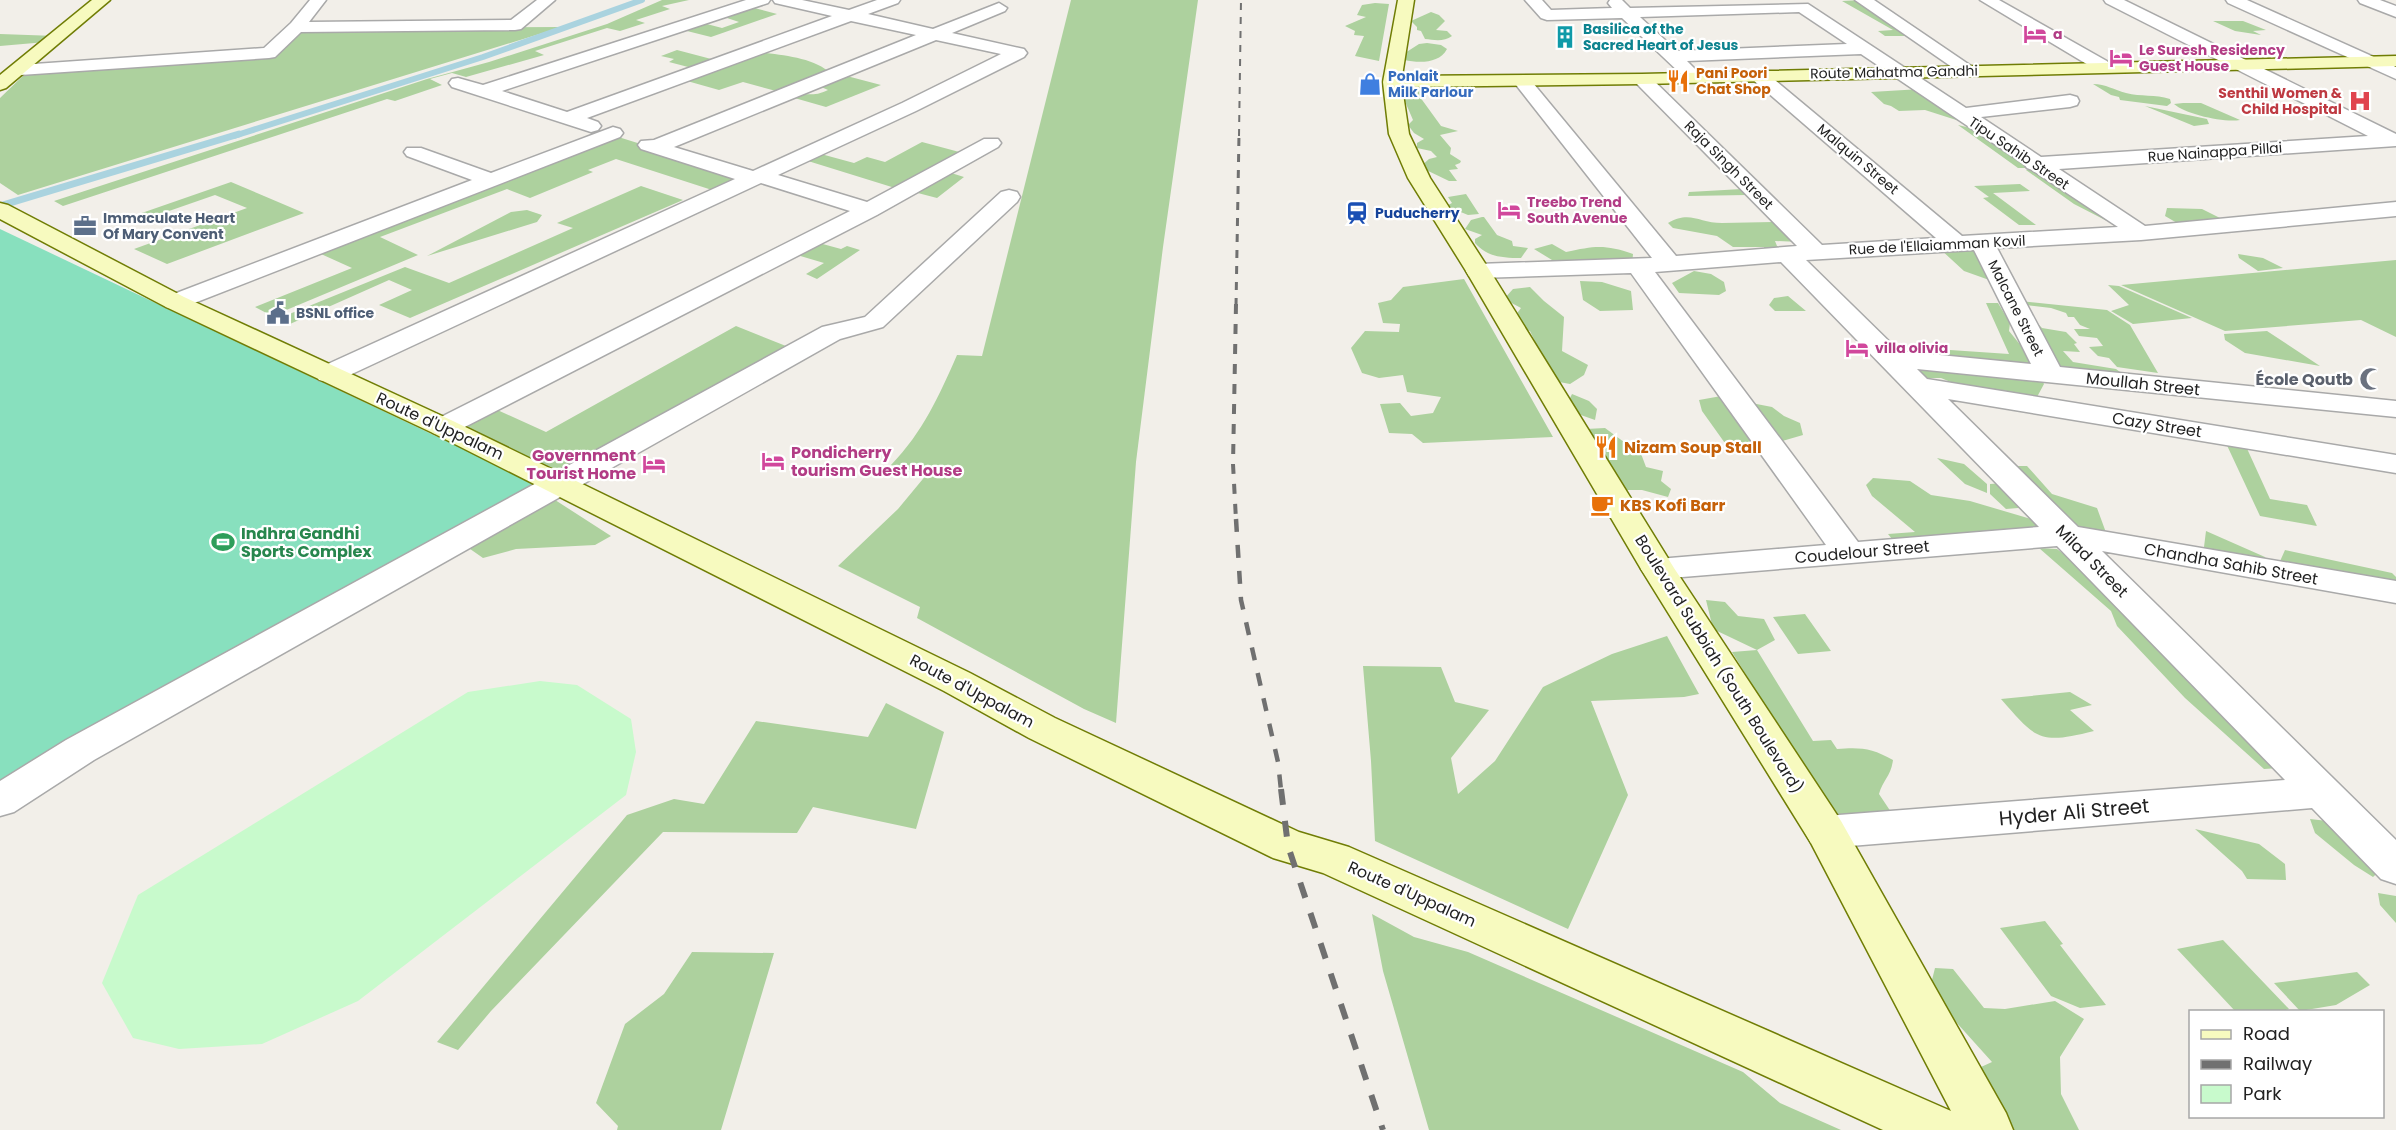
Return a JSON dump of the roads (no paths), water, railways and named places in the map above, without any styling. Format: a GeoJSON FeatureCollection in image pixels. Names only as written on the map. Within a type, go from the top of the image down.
{"type":"FeatureCollection","features":[{"type":"Feature","properties":{"kind":"main road"},"geometry":{"type":"LineString","coordinates":[[0,84],[20,70],[102,0]]}},
{"type":"Feature","properties":{"kind":"main road","name":"Boulevard Subbiah (South Boulevard)"},"geometry":{"type":"LineString","coordinates":[[1406,0],[1392,82],[1399,134],[1419,178],[1478,271],[1658,569],[1826,832],[1988,1130]]}},
{"type":"Feature","properties":{"kind":"main road","name":"Route Mahatma Gandhi"},"geometry":{"type":"LineString","coordinates":[[1392,82],[1642,79],[2396,61]]}},
{"type":"Feature","properties":{"kind":"main road","name":"Route d'Uppalam"},"geometry":{"type":"LineString","coordinates":[[10,215],[174,302],[443,427],[957,682],[1042,729],[1288,846],[1334,859],[1938,1130]]}},
{"type":"Feature","properties":{"kind":"street"},"geometry":{"type":"LineString","coordinates":[[20,70],[269,53],[297,27],[318,0]]}},
{"type":"Feature","properties":{"kind":"street"},"geometry":{"type":"LineString","coordinates":[[297,27],[515,25],[547,0]]}},
{"type":"Feature","properties":{"kind":"street"},"geometry":{"type":"LineString","coordinates":[[484,91],[762,0]]}},
{"type":"Feature","properties":{"kind":"street"},"geometry":{"type":"LineString","coordinates":[[329,374],[987,70],[1018,53],[781,0]]}},
{"type":"Feature","properties":{"kind":"street"},"geometry":{"type":"LineString","coordinates":[[569,118],[892,0]]}},
{"type":"Feature","properties":{"kind":"street","name":"Tipu Sahib Street"},"geometry":{"type":"LineString","coordinates":[[1533,0],[1547,15],[1619,6],[1754,4],[1802,7],[2034,164],[2141,233]]}},
{"type":"Feature","properties":{"kind":"street"},"geometry":{"type":"LineString","coordinates":[[1863,0],[1968,70]]}},
{"type":"Feature","properties":{"kind":"street"},"geometry":{"type":"LineString","coordinates":[[1988,0],[2106,68]]}},
{"type":"Feature","properties":{"kind":"street"},"geometry":{"type":"LineString","coordinates":[[2112,0],[2394,140]]}},
{"type":"Feature","properties":{"kind":"street"},"geometry":{"type":"LineString","coordinates":[[2234,0],[2396,75]]}},
{"type":"Feature","properties":{"kind":"street"},"geometry":{"type":"LineString","coordinates":[[2366,0],[2396,12]]}},
{"type":"Feature","properties":{"kind":"street"},"geometry":{"type":"LineString","coordinates":[[1619,6],[1694,77]]}},
{"type":"Feature","properties":{"kind":"street"},"geometry":{"type":"LineString","coordinates":[[655,147],[999,8]]}},
{"type":"Feature","properties":{"kind":"street"},"geometry":{"type":"LineString","coordinates":[[1673,56],[1863,49]]}},
{"type":"Feature","properties":{"kind":"street","name":"Malquin Street"},"geometry":{"type":"LineString","coordinates":[[1758,75],[1970,243]]}},
{"type":"Feature","properties":{"kind":"street","name":"Raja Singh Street"},"geometry":{"type":"LineString","coordinates":[[1642,79],[1802,253]]}},
{"type":"Feature","properties":{"kind":"street"},"geometry":{"type":"LineString","coordinates":[[1522,81],[1669,263]]}},
{"type":"Feature","properties":{"kind":"street"},"geometry":{"type":"LineString","coordinates":[[458,83],[655,147],[869,210]]}},
{"type":"Feature","properties":{"kind":"street"},"geometry":{"type":"LineString","coordinates":[[1961,114],[2070,101]]}},
{"type":"Feature","properties":{"kind":"street"},"geometry":{"type":"LineString","coordinates":[[174,302],[613,133]]}},
{"type":"Feature","properties":{"kind":"street","name":"Rue Nainappa Pillai"},"geometry":{"type":"LineString","coordinates":[[2034,164],[2394,140]]}},
{"type":"Feature","properties":{"kind":"street"},"geometry":{"type":"LineString","coordinates":[[443,427],[869,210],[990,142]]}},
{"type":"Feature","properties":{"kind":"street"},"geometry":{"type":"LineString","coordinates":[[414,152],[492,180]]}},
{"type":"Feature","properties":{"kind":"street"},"geometry":{"type":"LineString","coordinates":[[0,801],[80,750],[831,333],[874,322],[1009,197]]}},
{"type":"Feature","properties":{"kind":"street","name":"Rue de l'Ellaiamman Kovil"},"geometry":{"type":"LineString","coordinates":[[1478,271],[1638,266],[1802,253],[2141,233],[2396,209]]}},
{"type":"Feature","properties":{"kind":"street","name":"Malcane Street"},"geometry":{"type":"LineString","coordinates":[[1970,243],[2050,374]]}},
{"type":"Feature","properties":{"kind":"street","name":"Milad Street"},"geometry":{"type":"LineString","coordinates":[[1802,253],[1891,358],[1918,386],[2396,867]]}},
{"type":"Feature","properties":{"kind":"street"},"geometry":{"type":"LineString","coordinates":[[1638,266],[1849,553]]}},
{"type":"Feature","properties":{"kind":"street","name":"Moullah Street"},"geometry":{"type":"LineString","coordinates":[[1891,358],[2396,409]]}},
{"type":"Feature","properties":{"kind":"street","name":"Cazy Street"},"geometry":{"type":"LineString","coordinates":[[1918,386],[2396,464]]}},
{"type":"Feature","properties":{"kind":"street","name":"Coudelour Street"},"geometry":{"type":"LineString","coordinates":[[1658,569],[2066,535]]}},
{"type":"Feature","properties":{"kind":"street","name":"Chandha Sahib Street"},"geometry":{"type":"LineString","coordinates":[[2066,535],[2396,592]]}},
{"type":"Feature","properties":{"kind":"street","name":"Hyder Ali Street"},"geometry":{"type":"LineString","coordinates":[[1826,832],[2322,792]]}},
{"type":"Feature","properties":{"kind":"waterway"},"geometry":{"type":"LineString","coordinates":[[234,136],[483,57],[642,0]]}},
{"type":"Feature","properties":{"kind":"waterway"},"geometry":{"type":"LineString","coordinates":[[0,206],[239,134]]}},
{"type":"Feature","properties":{"kind":"railway"},"geometry":{"type":"LineString","coordinates":[[1239,136],[1241,0]]}},
{"type":"Feature","properties":{"kind":"railway"},"geometry":{"type":"LineString","coordinates":[[1236,306],[1239,134]]}},
{"type":"Feature","properties":{"kind":"railway"},"geometry":{"type":"LineString","coordinates":[[1236,304],[1233,464],[1236,520]]}},
{"type":"Feature","properties":{"kind":"railway"},"geometry":{"type":"LineString","coordinates":[[1236,519],[1241,600],[1278,762],[1281,790]]}},
{"type":"Feature","properties":{"kind":"railway"},"geometry":{"type":"LineString","coordinates":[[1281,789],[1288,846],[1383,1130]]}},
{"type":"Feature","properties":{"kind":"place","name":"a"},"geometry":{"type":"Point","coordinates":[2035,34]}},
{"type":"Feature","properties":{"kind":"place","name":"Basilica of the Sacred Heart of Jesus"},"geometry":{"type":"Point","coordinates":[1565,37]}},
{"type":"Feature","properties":{"kind":"place","name":"Le Suresh Residency Guest House"},"geometry":{"type":"Point","coordinates":[2121,58]}},
{"type":"Feature","properties":{"kind":"place","name":"Pani Poori Chat Shop"},"geometry":{"type":"Point","coordinates":[1678,81]}},
{"type":"Feature","properties":{"kind":"place","name":"Ponlait Milk Parlour"},"geometry":{"type":"Point","coordinates":[1370,84]}},
{"type":"Feature","properties":{"kind":"place","name":"Senthil Women & Child Hospital"},"geometry":{"type":"Point","coordinates":[2360,101]}},
{"type":"Feature","properties":{"kind":"place","name":"Treebo Trend South Avenue"},"geometry":{"type":"Point","coordinates":[1509,210]}},
{"type":"Feature","properties":{"kind":"place","name":"Puducherry"},"geometry":{"type":"Point","coordinates":[1357,213]}},
{"type":"Feature","properties":{"kind":"place","name":"Immaculate Heart Of Mary Convent"},"geometry":{"type":"Point","coordinates":[85,226]}},
{"type":"Feature","properties":{"kind":"place","name":"BSNL office"},"geometry":{"type":"Point","coordinates":[278,313]}},
{"type":"Feature","properties":{"kind":"place","name":"villa olivia"},"geometry":{"type":"Point","coordinates":[1857,348]}},
{"type":"Feature","properties":{"kind":"place","name":"École Qoutb"},"geometry":{"type":"Point","coordinates":[2371,379]}},
{"type":"Feature","properties":{"kind":"place","name":"Nizam Soup Stall"},"geometry":{"type":"Point","coordinates":[1606,447]}},
{"type":"Feature","properties":{"kind":"place","name":"Pondicherry tourism Guest House"},"geometry":{"type":"Point","coordinates":[773,461]}},
{"type":"Feature","properties":{"kind":"place","name":"Government Tourist Home"},"geometry":{"type":"Point","coordinates":[654,464]}},
{"type":"Feature","properties":{"kind":"place","name":"KBS Kofi Barr"},"geometry":{"type":"Point","coordinates":[1602,505]}},
{"type":"Feature","properties":{"kind":"place","name":"Indhra Gandhi Sports Complex"},"geometry":{"type":"Point","coordinates":[223,542]}}]}
